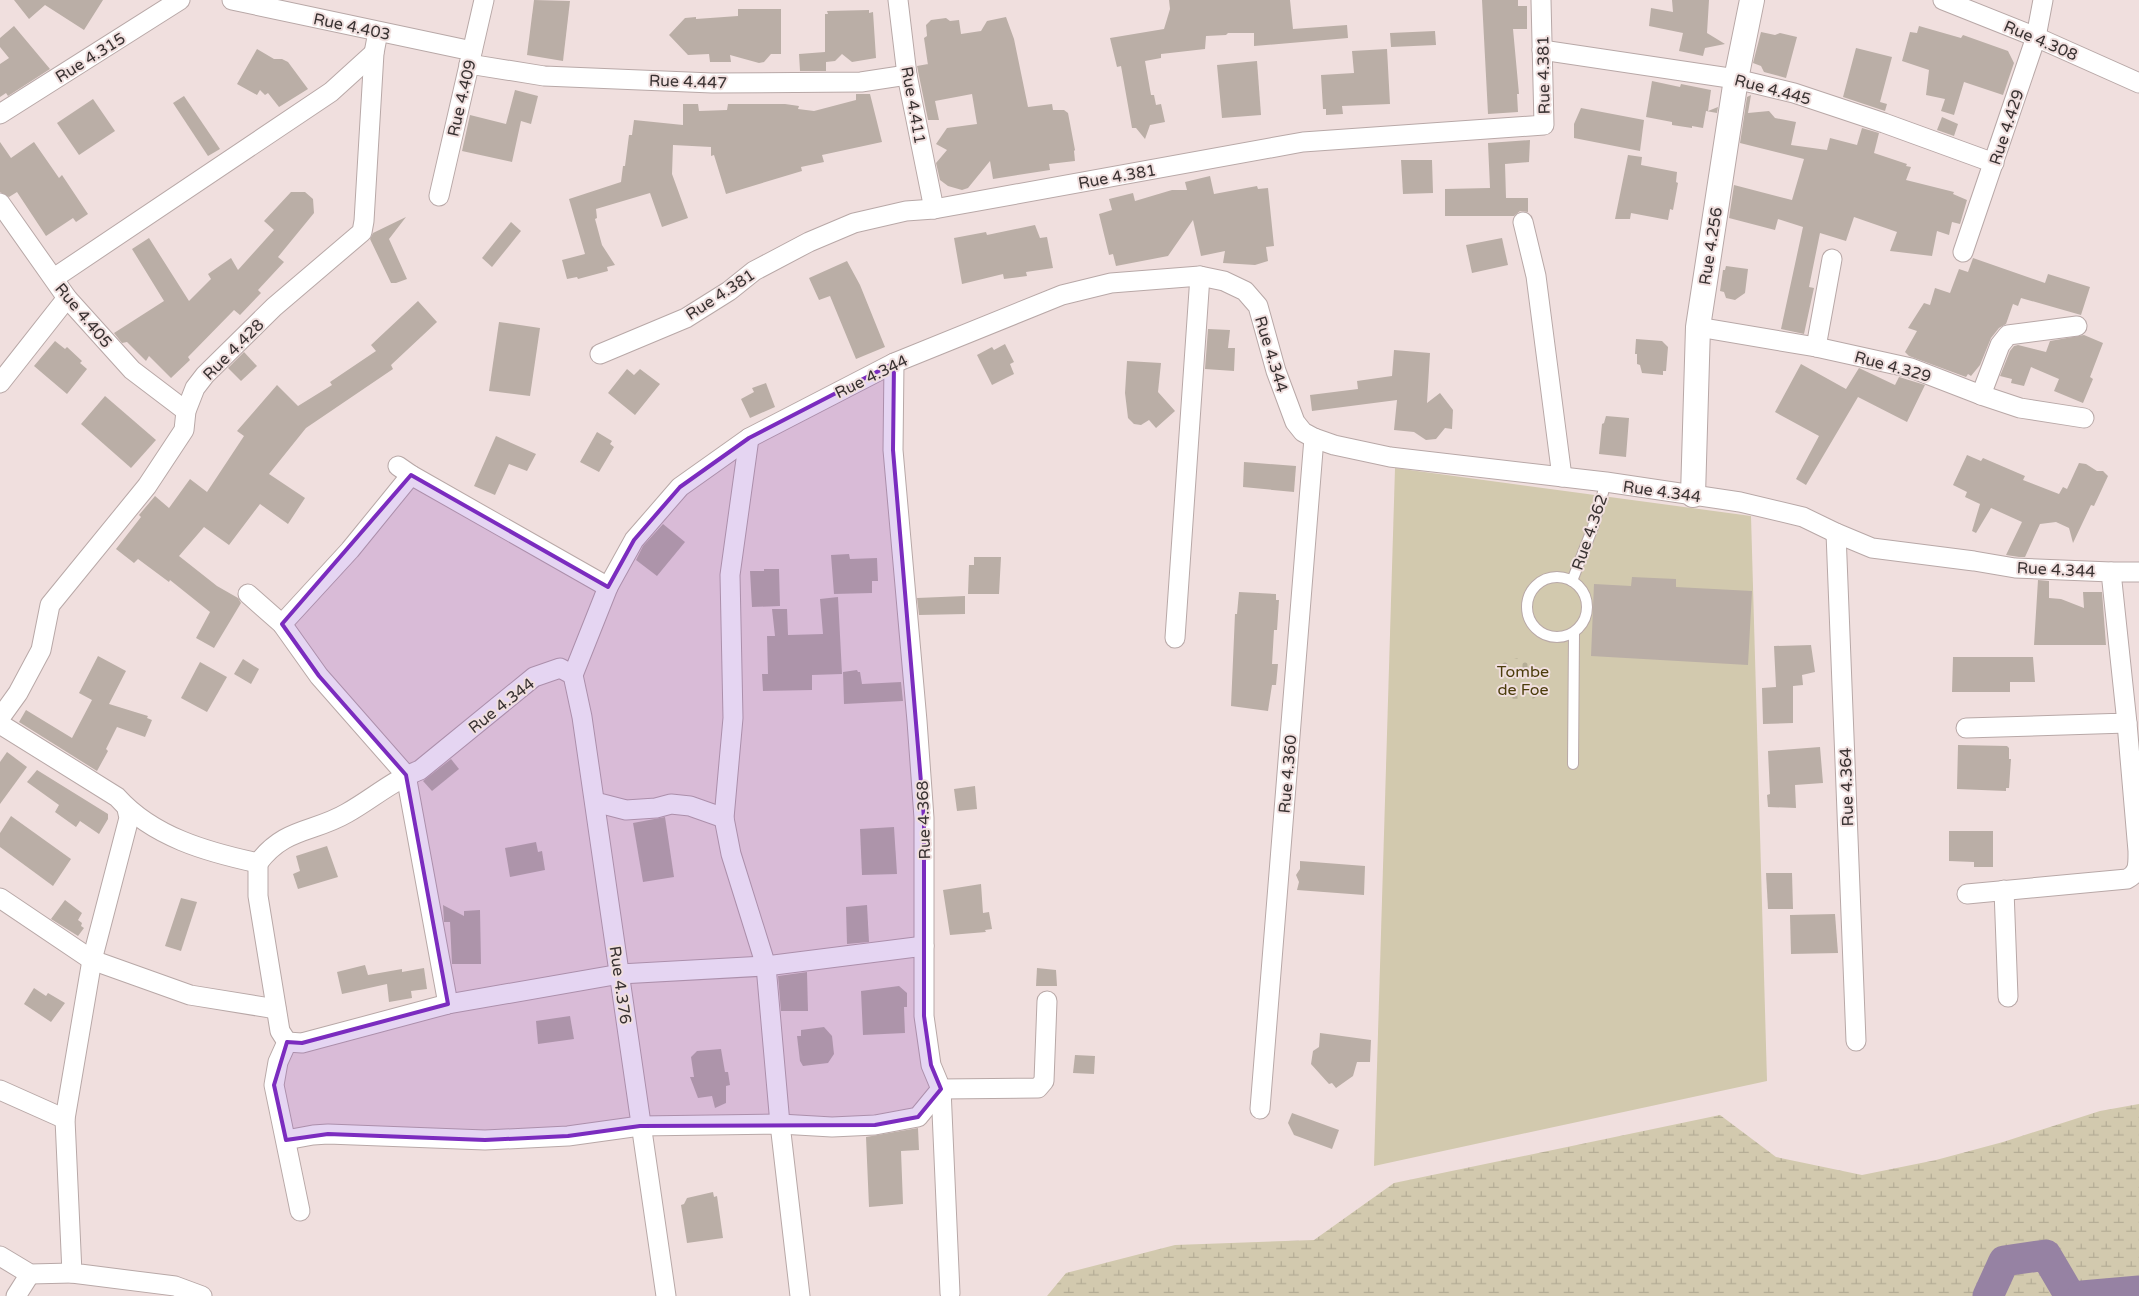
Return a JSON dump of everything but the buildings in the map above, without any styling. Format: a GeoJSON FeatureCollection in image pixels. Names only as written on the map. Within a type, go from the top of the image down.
{"type":"FeatureCollection","features":[{"type":"Feature","properties":{"kind":"street","name":"Rue 4.315"},"geometry":{"type":"LineString","coordinates":[[0,114],[180,0]]}},
{"type":"Feature","properties":{"kind":"street","name":"Rue 4.403"},"geometry":{"type":"LineString","coordinates":[[232,0],[378,32],[471,57]]}},
{"type":"Feature","properties":{"kind":"street","name":"Rue 4.409"},"geometry":{"type":"LineString","coordinates":[[439,196],[484,0]]}},
{"type":"Feature","properties":{"kind":"street","name":"Rue 4.411"},"geometry":{"type":"LineString","coordinates":[[898,0],[908,75],[934,209]]}},
{"type":"Feature","properties":{"kind":"street","name":"Rue 4.381"},"geometry":{"type":"LineString","coordinates":[[600,354],[686,318],[730,291],[754,271],[809,242],[854,223],[906,211],[934,209],[1303,142],[1544,125],[1541,0]]}},
{"type":"Feature","properties":{"kind":"street","name":"Rue 4.256"},"geometry":{"type":"LineString","coordinates":[[1694,495],[1698,327],[1736,79],[1752,0]]}},
{"type":"Feature","properties":{"kind":"street","name":"Rue 4.308"},"geometry":{"type":"LineString","coordinates":[[1942,0],[2036,37],[2139,83]]}},
{"type":"Feature","properties":{"kind":"street","name":"Rue 4.429"},"geometry":{"type":"LineString","coordinates":[[1963,252],[2036,37],[2043,0]]}},
{"type":"Feature","properties":{"kind":"street","name":"Rue 4.428"},"geometry":{"type":"LineString","coordinates":[[0,718],[18,693],[41,650],[50,605],[146,486],[184,430],[186,411],[195,388],[205,375],[274,308],[362,232],[374,53],[378,32]]}},
{"type":"Feature","properties":{"kind":"street","name":"Rue 4.445"},"geometry":{"type":"LineString","coordinates":[[1542,50],[1736,79],[1794,93],[1994,163]]}},
{"type":"Feature","properties":{"kind":"street"},"geometry":{"type":"LineString","coordinates":[[54,278],[331,92],[374,53]]}},
{"type":"Feature","properties":{"kind":"street","name":"Rue 4.447"},"geometry":{"type":"LineString","coordinates":[[471,57],[544,76],[712,83],[861,82],[908,75]]}},
{"type":"Feature","properties":{"kind":"street","name":"Rue 4.405"},"geometry":{"type":"LineString","coordinates":[[0,203],[67,298],[132,370],[186,411]]}},
{"type":"Feature","properties":{"kind":"street"},"geometry":{"type":"LineString","coordinates":[[1523,222],[1536,276],[1562,477]]}},
{"type":"Feature","properties":{"kind":"street"},"geometry":{"type":"LineString","coordinates":[[1816,347],[1832,259]]}},
{"type":"Feature","properties":{"kind":"street"},"geometry":{"type":"LineString","coordinates":[[1175,638],[1200,276]]}},
{"type":"Feature","properties":{"kind":"street","name":"Rue 4.344"},"geometry":{"type":"LineString","coordinates":[[258,863],[267,850],[283,838],[345,814],[406,775],[420,770],[534,677],[560,668],[573,675],[608,587],[634,540],[680,487],[749,438],[894,363],[1062,295],[1111,283],[1200,276],[1224,281],[1245,291],[1258,306],[1276,371],[1295,422],[1303,432],[1334,445],[1390,456],[1606,482],[1740,502],[1803,517],[1836,534],[1872,548],[2015,568],[2111,572],[2127,723],[2138,868],[2134,875],[2126,879],[2004,890]]}},
{"type":"Feature","properties":{"kind":"street"},"geometry":{"type":"LineString","coordinates":[[0,383],[67,298]]}},
{"type":"Feature","properties":{"kind":"street"},"geometry":{"type":"LineString","coordinates":[[1981,395],[2000,345],[2008,335],[2077,326]]}},
{"type":"Feature","properties":{"kind":"street","name":"Rue 4.329"},"geometry":{"type":"LineString","coordinates":[[1698,327],[1816,347],[1911,368],[2020,408],[2084,418]]}},
{"type":"Feature","properties":{"kind":"street","name":"Rue 4.368"},"geometry":{"type":"LineString","coordinates":[[894,363],[893,450],[918,721],[924,818],[924,1016],[931,1065],[941,1089]]}},
{"type":"Feature","properties":{"kind":"street"},"geometry":{"type":"LineString","coordinates":[[749,438],[730,575],[733,718],[724,818],[731,854],[766,966],[780,1124],[800,1296]]}},
{"type":"Feature","properties":{"kind":"street","name":"Rue 4.360"},"geometry":{"type":"LineString","coordinates":[[1260,1109],[1314,438]]}},
{"type":"Feature","properties":{"kind":"street"},"geometry":{"type":"LineString","coordinates":[[282,624],[350,550],[404,471],[608,587]]}},
{"type":"Feature","properties":{"kind":"street","name":"Rue 4.364"},"geometry":{"type":"LineString","coordinates":[[1836,534],[1856,1041]]}},
{"type":"Feature","properties":{"kind":"street"},"geometry":{"type":"LineString","coordinates":[[2111,572],[2139,572]]}},
{"type":"Feature","properties":{"kind":"street"},"geometry":{"type":"LineString","coordinates":[[248,594],[282,624],[319,676],[406,775],[448,1004]]}},
{"type":"Feature","properties":{"kind":"street","name":"Rue 4.376"},"geometry":{"type":"LineString","coordinates":[[573,675],[582,717],[595,802],[640,1126],[666,1296]]}},
{"type":"Feature","properties":{"kind":"street"},"geometry":{"type":"LineString","coordinates":[[1966,728],[2127,723]]}},
{"type":"Feature","properties":{"kind":"street"},"geometry":{"type":"LineString","coordinates":[[0,724],[117,797],[128,809],[175,838],[217,854],[258,863],[258,896],[276,1009],[280,1031],[287,1042]]}},
{"type":"Feature","properties":{"kind":"street"},"geometry":{"type":"LineString","coordinates":[[595,802],[626,810],[656,808],[671,804],[690,806],[724,818]]}},
{"type":"Feature","properties":{"kind":"street"},"geometry":{"type":"LineString","coordinates":[[72,1273],[65,1119],[92,960],[128,818],[128,809]]}},
{"type":"Feature","properties":{"kind":"street"},"geometry":{"type":"LineString","coordinates":[[1968,894],[2004,890],[2008,997]]}},
{"type":"Feature","properties":{"kind":"street"},"geometry":{"type":"LineString","coordinates":[[0,898],[92,960],[190,996],[276,1009]]}},
{"type":"Feature","properties":{"kind":"street"},"geometry":{"type":"LineString","coordinates":[[287,1042],[302,1043],[448,1004],[620,974],[766,966],[924,946]]}},
{"type":"Feature","properties":{"kind":"street"},"geometry":{"type":"LineString","coordinates":[[941,1089],[1038,1088],[1044,1081],[1047,1001]]}},
{"type":"Feature","properties":{"kind":"street"},"geometry":{"type":"LineString","coordinates":[[287,1042],[278,1062],[274,1084],[300,1211]]}},
{"type":"Feature","properties":{"kind":"street"},"geometry":{"type":"LineString","coordinates":[[286,1140],[313,1134],[485,1140],[568,1136],[640,1126],[780,1124],[832,1127],[875,1125],[918,1117],[941,1089]]}},
{"type":"Feature","properties":{"kind":"street"},"geometry":{"type":"LineString","coordinates":[[941,1089],[950,1293]]}},
{"type":"Feature","properties":{"kind":"street"},"geometry":{"type":"LineString","coordinates":[[0,1090],[65,1119]]}},
{"type":"Feature","properties":{"kind":"street"},"geometry":{"type":"LineString","coordinates":[[0,1256],[30,1274],[72,1273],[175,1286],[202,1296]]}},
{"type":"Feature","properties":{"kind":"street"},"geometry":{"type":"LineString","coordinates":[[16,1296],[30,1274]]}},
{"type":"Feature","properties":{"kind":"lane","name":"Rue 4.362"},"geometry":{"type":"LineString","coordinates":[[1572,581],[1593,527],[1606,482]]}},
{"type":"Feature","properties":{"kind":"lane"},"geometry":{"type":"LineString","coordinates":[[1556,577],[1572,581],[1584,593],[1588,610],[1581,626],[1574,633],[1559,638],[1542,634],[1531,622],[1528,605],[1534,589],[1547,579],[1556,577]]}},
{"type":"Feature","properties":{"kind":"lane"},"geometry":{"type":"LineString","coordinates":[[1573,764],[1574,633]]}},
{"type":"Feature","properties":{"kind":"highlighted area"},"geometry":{"type":"Polygon","coordinates":[[[894,363],[893,450],[924,818],[924,1016],[931,1065],[941,1089],[918,1117],[875,1125],[640,1126],[568,1136],[485,1140],[328,1134],[286,1140],[274,1085],[287,1042],[302,1043],[448,1004],[406,775],[319,676],[282,624],[411,475],[608,587],[634,540],[680,487],[749,438],[894,363]]]}},
{"type":"Feature","properties":{"kind":"green space"},"geometry":{"type":"Polygon","coordinates":[[[1395,468],[1751,516],[1767,1081],[1374,1166],[1395,468]]]}},
{"type":"Feature","properties":{"kind":"green space","name":"Tombe de Foe"},"geometry":{"type":"Polygon","coordinates":[[[1521,657],[1532,659],[1541,667],[1547,667],[1540,693],[1531,700],[1523,702],[1519,707],[1500,684],[1502,669],[1500,663],[1521,657]]]}},
{"type":"Feature","properties":{"kind":"green space"},"geometry":{"type":"Polygon","coordinates":[[[2139,1104],[2139,1296],[1047,1296],[1066,1273],[1175,1245],[1314,1240],[1394,1183],[1720,1115],[1776,1157],[1862,1175],[1936,1160],[2003,1142],[2100,1111],[2139,1104]]]}},
{"type":"Feature","properties":{"kind":"waterway"},"geometry":{"type":"LineString","coordinates":[[1988,1296],[2004,1261],[2046,1255],[2070,1296]]}},
{"type":"Feature","properties":{"kind":"waterway"},"geometry":{"type":"LineString","coordinates":[[2082,1296],[2139,1291]]}}]}
